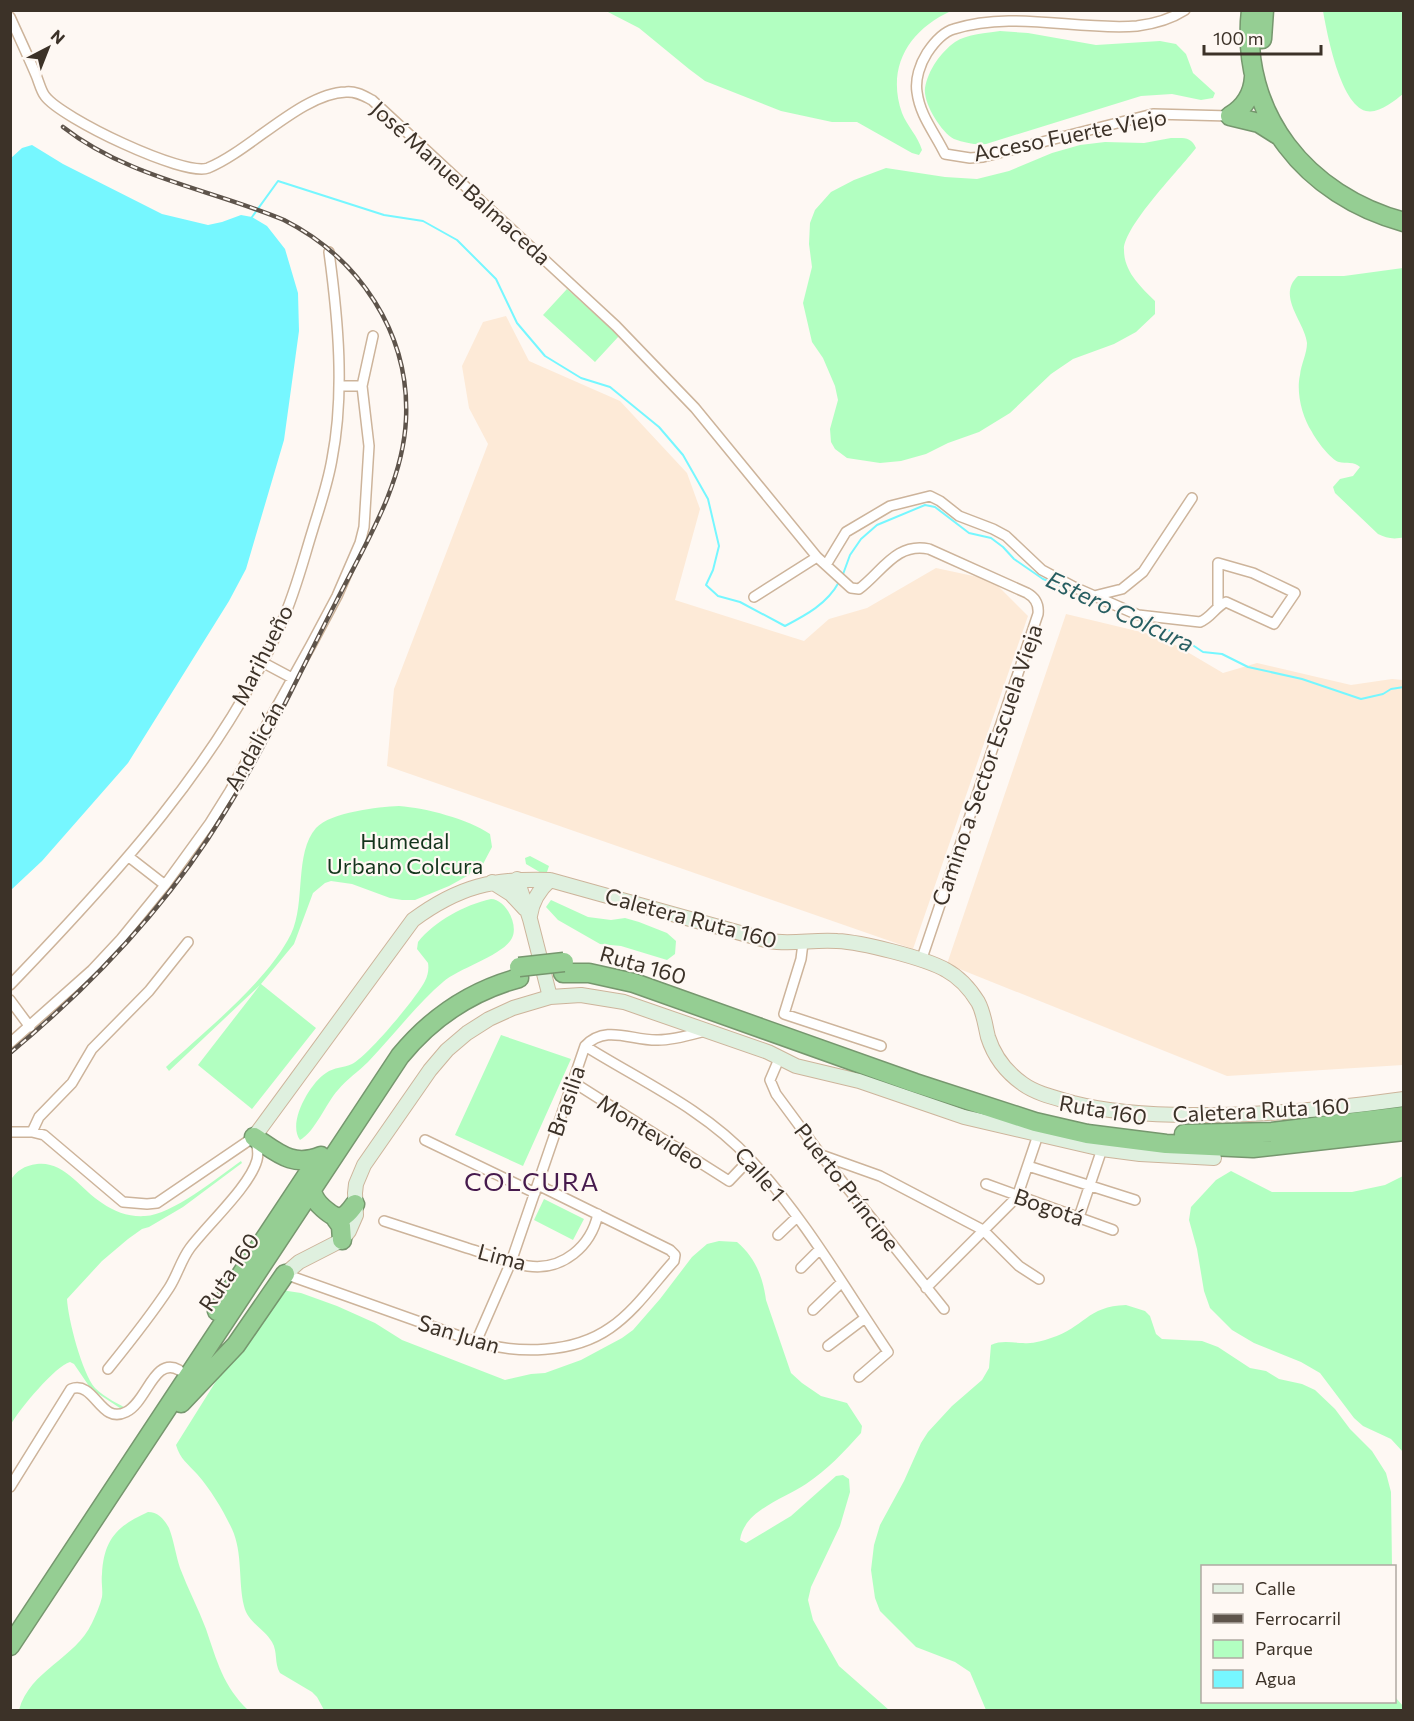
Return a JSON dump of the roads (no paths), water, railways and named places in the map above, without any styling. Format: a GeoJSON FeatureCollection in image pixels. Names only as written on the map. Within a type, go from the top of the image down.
{"type":"FeatureCollection","features":[{"type":"Feature","properties":{"kind":"highway"},"geometry":{"type":"LineString","coordinates":[[1230,116],[1241,108],[1249,97],[1253,85],[1250,43],[1251,10]]}},
{"type":"Feature","properties":{"kind":"highway"},"geometry":{"type":"LineString","coordinates":[[1264,10],[1262,45],[1265,74],[1279,115],[1294,140],[1313,163],[1348,190],[1374,203],[1404,211]]}},
{"type":"Feature","properties":{"kind":"highway"},"geometry":{"type":"LineString","coordinates":[[1253,72],[1267,112],[1280,137],[1307,170],[1329,188],[1367,209],[1404,222]]}},
{"type":"Feature","properties":{"kind":"highway"},"geometry":{"type":"LineString","coordinates":[[1230,116],[1259,123],[1280,137]]}},
{"type":"Feature","properties":{"kind":"highway","name":"Ruta 160"},"geometry":{"type":"LineString","coordinates":[[10,1646],[120,1480],[303,1193],[321,1156],[396,1045],[415,1023],[437,1004],[490,975],[567,969],[596,963],[631,970],[943,1084],[1035,1113],[1074,1121],[1152,1132],[1212,1134],[1272,1132],[1404,1116]]}},
{"type":"Feature","properties":{"kind":"highway","name":"Ruta 160"},"geometry":{"type":"LineString","coordinates":[[567,969],[634,983],[857,1063],[1044,1124],[1113,1138],[1176,1145],[1252,1148],[1404,1131]]}},
{"type":"Feature","properties":{"kind":"highway","name":"Ruta 160"},"geometry":{"type":"LineString","coordinates":[[10,1628],[179,1370],[392,1067],[418,1035],[439,1017],[464,1000],[519,972]]}},
{"type":"Feature","properties":{"kind":"highway"},"geometry":{"type":"LineString","coordinates":[[254,1137],[287,1158],[302,1161],[321,1156]]}},
{"type":"Feature","properties":{"kind":"highway"},"geometry":{"type":"LineString","coordinates":[[1214,1158],[1250,1156],[1299,1144]]}},
{"type":"Feature","properties":{"kind":"highway"},"geometry":{"type":"LineString","coordinates":[[287,1158],[294,1179],[303,1193],[336,1218],[342,1240]]}},
{"type":"Feature","properties":{"kind":"highway"},"geometry":{"type":"LineString","coordinates":[[336,1218],[348,1212],[355,1204]]}},
{"type":"Feature","properties":{"kind":"highway"},"geometry":{"type":"LineString","coordinates":[[120,1480],[179,1406],[236,1345],[285,1274]]}},
{"type":"Feature","properties":{"kind":"street","name":"Acceso Fuerte Viejo"},"geometry":{"type":"LineString","coordinates":[[1185,10],[1175,16],[1138,26],[1027,21],[982,23],[952,29],[933,44],[923,59],[918,75],[916,91],[926,122],[945,154],[970,158],[984,157],[1153,114],[1230,116]]}},
{"type":"Feature","properties":{"kind":"street","name":"José Manuel Balmaceda"},"geometry":{"type":"LineString","coordinates":[[10,17],[45,97],[89,128],[172,164],[206,169],[317,99],[346,92],[363,95],[372,100],[616,326],[695,408],[817,557],[851,588]]}},
{"type":"Feature","properties":{"kind":"street","name":"Marihueño"},"geometry":{"type":"LineString","coordinates":[[10,985],[129,857],[219,738],[281,624],[301,570],[332,458],[339,386],[336,306],[329,252]]}},
{"type":"Feature","properties":{"kind":"street","name":"Andalicán"},"geometry":{"type":"LineString","coordinates":[[10,1043],[92,970],[121,939],[165,885],[230,791],[337,596],[360,543],[364,527],[369,446],[362,386],[373,336]]}},
{"type":"Feature","properties":{"kind":"street"},"geometry":{"type":"LineString","coordinates":[[339,386],[362,386]]}},
{"type":"Feature","properties":{"kind":"street"},"geometry":{"type":"LineString","coordinates":[[826,565],[846,532],[890,506],[930,496],[959,516],[1006,536],[1042,570],[1138,615],[1200,622],[1208,619],[1218,605],[1226,602],[1274,624],[1295,593],[1253,573],[1218,563],[1218,605]]}},
{"type":"Feature","properties":{"kind":"street"},"geometry":{"type":"LineString","coordinates":[[1094,596],[1122,589],[1143,572],[1192,498]]}},
{"type":"Feature","properties":{"kind":"street","name":"Camino a Sector Escuela Vieja"},"geometry":{"type":"LineString","coordinates":[[851,588],[860,589],[902,551],[923,548],[1028,593],[1038,606],[1038,614],[921,960]]}},
{"type":"Feature","properties":{"kind":"street"},"geometry":{"type":"LineString","coordinates":[[754,597],[817,557]]}},
{"type":"Feature","properties":{"kind":"street"},"geometry":{"type":"LineString","coordinates":[[262,662],[292,678]]}},
{"type":"Feature","properties":{"kind":"street"},"geometry":{"type":"LineString","coordinates":[[129,857],[165,885]]}},
{"type":"Feature","properties":{"kind":"street"},"geometry":{"type":"LineString","coordinates":[[517,879],[530,918],[550,997]]}},
{"type":"Feature","properties":{"kind":"street","name":"Caletera Ruta 160"},"geometry":{"type":"LineString","coordinates":[[254,1137],[413,920],[450,896],[492,882],[517,879],[550,880],[758,939],[780,943],[846,942],[921,960],[947,970],[969,989],[982,1012],[996,1055],[1015,1078],[1032,1089],[1065,1101],[1136,1114],[1207,1115],[1305,1111],[1404,1099]]}},
{"type":"Feature","properties":{"kind":"street"},"geometry":{"type":"LineString","coordinates":[[530,918],[535,898],[550,880]]}},
{"type":"Feature","properties":{"kind":"street"},"geometry":{"type":"LineString","coordinates":[[492,882],[511,894],[530,918]]}},
{"type":"Feature","properties":{"kind":"street"},"geometry":{"type":"LineString","coordinates":[[32,1132],[39,1117],[72,1083],[92,1049],[161,977],[189,942]]}},
{"type":"Feature","properties":{"kind":"street"},"geometry":{"type":"LineString","coordinates":[[803,942],[801,959],[784,1014],[881,1046]]}},
{"type":"Feature","properties":{"kind":"street","name":"Caletera Ruta 160"},"geometry":{"type":"LineString","coordinates":[[342,1240],[354,1221],[356,1184],[364,1165],[430,1070],[447,1050],[467,1033],[513,1008],[550,997],[580,994],[610,998],[707,1030],[816,1072],[860,1081],[964,1117],[1102,1149],[1140,1154],[1214,1158]]}},
{"type":"Feature","properties":{"kind":"street"},"geometry":{"type":"LineString","coordinates":[[10,1000],[30,1027]]}},
{"type":"Feature","properties":{"kind":"street","name":"Brasilia"},"geometry":{"type":"LineString","coordinates":[[476,1342],[511,1262],[585,1046],[593,1038],[607,1034],[660,1040],[707,1030]]}},
{"type":"Feature","properties":{"kind":"street","name":"Calle 1"},"geometry":{"type":"LineString","coordinates":[[585,1046],[685,1104],[750,1159],[820,1249],[888,1352],[859,1377]]}},
{"type":"Feature","properties":{"kind":"street","name":"Puerto Príncipe"},"geometry":{"type":"LineString","coordinates":[[779,1059],[772,1072],[771,1085],[821,1155],[944,1309]]}},
{"type":"Feature","properties":{"kind":"street","name":"Montevideo"},"geometry":{"type":"LineString","coordinates":[[573,1082],[729,1181],[750,1159]]}},
{"type":"Feature","properties":{"kind":"street"},"geometry":{"type":"LineString","coordinates":[[10,1132],[32,1132],[44,1135],[123,1202],[147,1204],[157,1203],[254,1137],[258,1157],[246,1179],[229,1203],[188,1251],[170,1287],[108,1369]]}},
{"type":"Feature","properties":{"kind":"street"},"geometry":{"type":"LineString","coordinates":[[926,1288],[1017,1197],[1038,1135]]}},
{"type":"Feature","properties":{"kind":"street"},"geometry":{"type":"LineString","coordinates":[[425,1140],[598,1214]]}},
{"type":"Feature","properties":{"kind":"street"},"geometry":{"type":"LineString","coordinates":[[1079,1217],[1102,1149]]}},
{"type":"Feature","properties":{"kind":"street"},"geometry":{"type":"LineString","coordinates":[[821,1155],[880,1176],[983,1230],[1019,1266],[1039,1279]]}},
{"type":"Feature","properties":{"kind":"street"},"geometry":{"type":"LineString","coordinates":[[1028,1166],[1135,1200]]}},
{"type":"Feature","properties":{"kind":"street","name":"Bogotá"},"geometry":{"type":"LineString","coordinates":[[986,1184],[1113,1230]]}},
{"type":"Feature","properties":{"kind":"street","name":"San Juan"},"geometry":{"type":"LineString","coordinates":[[285,1274],[497,1348],[534,1350],[570,1344],[610,1329],[630,1311],[674,1261],[675,1255],[670,1250],[598,1214]]}},
{"type":"Feature","properties":{"kind":"street","name":"Lima"},"geometry":{"type":"LineString","coordinates":[[384,1221],[511,1262],[528,1266],[546,1266],[570,1257],[589,1238],[598,1214]]}},
{"type":"Feature","properties":{"kind":"street"},"geometry":{"type":"LineString","coordinates":[[778,1235],[797,1217]]}},
{"type":"Feature","properties":{"kind":"street"},"geometry":{"type":"LineString","coordinates":[[285,1274],[299,1262],[342,1240]]}},
{"type":"Feature","properties":{"kind":"street"},"geometry":{"type":"LineString","coordinates":[[801,1268],[820,1249]]}},
{"type":"Feature","properties":{"kind":"street"},"geometry":{"type":"LineString","coordinates":[[813,1310],[842,1282]]}},
{"type":"Feature","properties":{"kind":"street"},"geometry":{"type":"LineString","coordinates":[[828,1346],[865,1318]]}},
{"type":"Feature","properties":{"kind":"street"},"geometry":{"type":"LineString","coordinates":[[10,1487],[71,1389],[85,1388],[104,1409],[120,1414],[131,1409],[161,1368],[169,1366],[179,1370]]}},
{"type":"Feature","properties":{"kind":"water"},"geometry":{"type":"Polygon","coordinates":[[[32,145],[63,164],[162,214],[208,225],[241,215],[252,217],[267,226],[285,249],[298,293],[299,331],[284,440],[246,569],[229,601],[128,763],[42,861],[11,890],[10,159],[22,148],[32,145]]]}},
{"type":"Feature","properties":{"kind":"waterway","name":"Estero Colcura"},"geometry":{"type":"LineString","coordinates":[[252,217],[278,181],[384,215],[423,221],[457,240],[496,279],[517,323],[545,356],[581,378],[610,387],[659,427],[683,455],[708,499],[719,546],[713,570],[706,585],[718,596],[740,602],[785,626],[822,603],[839,582]]}},
{"type":"Feature","properties":{"kind":"waterway","name":"Estero Colcura"},"geometry":{"type":"LineString","coordinates":[[842,577],[850,555],[861,539],[877,525],[925,505],[935,507],[969,533],[991,538],[1014,559],[1043,579],[1069,589]]}},
{"type":"Feature","properties":{"kind":"waterway","name":"Estero Colcura"},"geometry":{"type":"LineString","coordinates":[[1134,618],[1173,632],[1203,652],[1222,654],[1248,667],[1302,679],[1361,699],[1404,687]]}},
{"type":"Feature","properties":{"kind":"railway"},"geometry":{"type":"LineString","coordinates":[[10,1053],[71,999],[128,941],[179,879],[225,812],[269,735],[381,514],[398,467],[406,419],[405,387],[399,357],[389,328],[375,302],[357,277],[335,255],[311,236],[284,220],[142,170],[88,144],[63,127]]}},
{"type":"Feature","properties":{"kind":"district","name":"COLCURA"},"geometry":{"type":"Point","coordinates":[532,1182]}},
{"type":"Feature","properties":{"kind":"park label","name":"Humedal Urbano Colcura"},"geometry":{"type":"Point","coordinates":[405,854]}}]}
